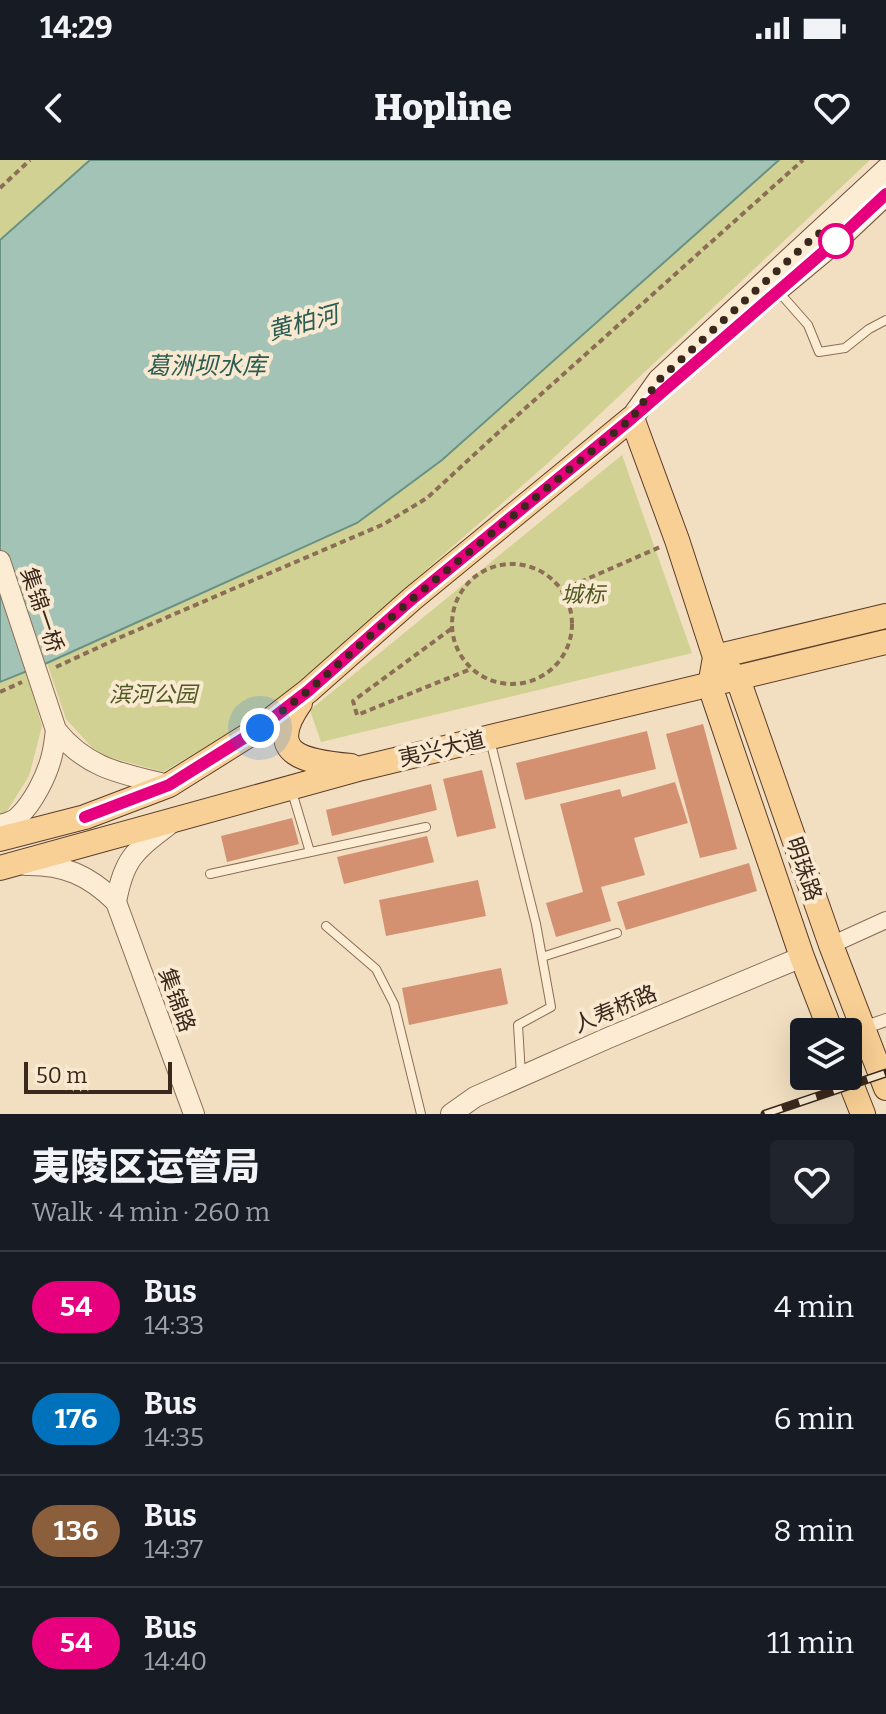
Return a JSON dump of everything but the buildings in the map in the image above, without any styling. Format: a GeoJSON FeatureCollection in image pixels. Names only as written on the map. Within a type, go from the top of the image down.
{"type":"FeatureCollection","features":[{"type":"Feature","properties":{"kind":"main road"},"geometry":{"type":"LineString","coordinates":[[632,418],[659,380],[886,170]]}},
{"type":"Feature","properties":{"kind":"main road"},"geometry":{"type":"LineString","coordinates":[[0,839],[85,817],[169,785],[260,728],[632,418],[886,194]]}},
{"type":"Feature","properties":{"kind":"main road","name":"明珠路"},"geometry":{"type":"LineString","coordinates":[[632,418],[677,540],[715,657],[710,686],[826,1018]]}},
{"type":"Feature","properties":{"kind":"main road"},"geometry":{"type":"LineString","coordinates":[[715,657],[886,616]]}},
{"type":"Feature","properties":{"kind":"main road","name":"夷兴大道"},"geometry":{"type":"LineString","coordinates":[[5,867],[362,768],[886,642]]}},
{"type":"Feature","properties":{"kind":"main road","name":"明珠路"},"geometry":{"type":"LineString","coordinates":[[715,657],[738,679],[831,945],[886,1088]]}},
{"type":"Feature","properties":{"kind":"main road"},"geometry":{"type":"LineString","coordinates":[[308,691],[285,730],[287,744],[296,755],[321,763],[362,768]]}},
{"type":"Feature","properties":{"kind":"main road"},"geometry":{"type":"LineString","coordinates":[[854,1090],[863,1114]]}},
{"type":"Feature","properties":{"kind":"street","name":"集锦一桥"},"geometry":{"type":"LineString","coordinates":[[0,561],[38,675]]}},
{"type":"Feature","properties":{"kind":"street"},"geometry":{"type":"LineString","coordinates":[[38,675],[56,730],[68,746],[94,763],[169,785]]}},
{"type":"Feature","properties":{"kind":"street"},"geometry":{"type":"LineString","coordinates":[[0,825],[17,818],[36,791],[52,757],[56,730]]}},
{"type":"Feature","properties":{"kind":"street"},"geometry":{"type":"LineString","coordinates":[[116,902],[127,863],[139,848],[178,818]]}},
{"type":"Feature","properties":{"kind":"street"},"geometry":{"type":"LineString","coordinates":[[5,867],[43,865],[70,870],[103,889],[116,902]]}},
{"type":"Feature","properties":{"kind":"street","name":"集锦路"},"geometry":{"type":"LineString","coordinates":[[116,902],[194,1114]]}},
{"type":"Feature","properties":{"kind":"street"},"geometry":{"type":"LineString","coordinates":[[831,945],[886,920]]}},
{"type":"Feature","properties":{"kind":"street","name":"人寿桥路"},"geometry":{"type":"LineString","coordinates":[[451,1114],[475,1097],[521,1076],[802,957]]}},
{"type":"Feature","properties":{"kind":"street"},"geometry":{"type":"LineString","coordinates":[[863,1028],[886,1020]]}},
{"type":"Feature","properties":{"kind":"lane"},"geometry":{"type":"LineString","coordinates":[[777,290],[808,325],[819,352],[845,348],[886,320]]}},
{"type":"Feature","properties":{"kind":"lane"},"geometry":{"type":"LineString","coordinates":[[490,738],[536,924],[551,1007],[518,1025],[521,1076]]}},
{"type":"Feature","properties":{"kind":"lane"},"geometry":{"type":"LineString","coordinates":[[291,787],[310,852]]}},
{"type":"Feature","properties":{"kind":"lane"},"geometry":{"type":"LineString","coordinates":[[210,874],[426,827]]}},
{"type":"Feature","properties":{"kind":"lane"},"geometry":{"type":"LineString","coordinates":[[326,926],[376,969],[394,1004],[421,1114]]}},
{"type":"Feature","properties":{"kind":"lane"},"geometry":{"type":"LineString","coordinates":[[542,957],[617,933]]}},
{"type":"Feature","properties":{"kind":"path"},"geometry":{"type":"LineString","coordinates":[[0,188],[30,160]]}},
{"type":"Feature","properties":{"kind":"path"},"geometry":{"type":"LineString","coordinates":[[38,675],[384,524],[427,498],[803,160]]}},
{"type":"Feature","properties":{"kind":"path"},"geometry":{"type":"LineString","coordinates":[[562,590],[677,540]]}},
{"type":"Feature","properties":{"kind":"path"},"geometry":{"type":"LineString","coordinates":[[511,563],[531,566],[549,576],[562,590],[571,608],[573,627],[569,646],[559,663],[544,676],[526,683],[506,684],[487,679],[471,669],[461,657],[451,629],[453,610],[461,591],[474,577],[491,567],[511,563]]}},
{"type":"Feature","properties":{"kind":"path"},"geometry":{"type":"LineString","coordinates":[[451,629],[353,701],[357,715],[471,669]]}},
{"type":"Feature","properties":{"kind":"green space"},"geometry":{"type":"Polygon","coordinates":[[[0,160],[90,160],[0,240],[0,160]]]}},
{"type":"Feature","properties":{"kind":"green space","name":"滨河公园"},"geometry":{"type":"Polygon","coordinates":[[[779,160],[870,160],[549,462],[264,712],[163,772],[98,754],[66,719],[47,663],[357,523],[442,460],[779,160]]]}},
{"type":"Feature","properties":{"kind":"green space","name":"城标"},"geometry":{"type":"Polygon","coordinates":[[[622,455],[692,653],[321,742],[310,710],[622,455]]]}},
{"type":"Feature","properties":{"kind":"green space"},"geometry":{"type":"Polygon","coordinates":[[[26,672],[42,726],[29,776],[0,822],[0,683],[26,672]]]}},
{"type":"Feature","properties":{"kind":"water","name":"葛洲坝水库"},"geometry":{"type":"Polygon","coordinates":[[[90,160],[779,160],[442,460],[357,523],[0,682],[0,240],[90,160]]]}},
{"type":"Feature","properties":{"kind":"railway"},"geometry":{"type":"LineString","coordinates":[[765,1114],[886,1073]]}},
{"type":"Feature","properties":{"kind":"bus line","name":"54"},"geometry":{"type":"LineString","coordinates":[[85,817],[169,785],[260,728],[308,691],[412,599],[632,418],[886,194]]}},
{"type":"Feature","properties":{"kind":"route"},"geometry":{"type":"LineString","coordinates":[[260,728],[632,418],[659,380],[818,233],[836,241]]}},
{"type":"Feature","properties":{"kind":"water label","name":"黄柏河"},"geometry":{"type":"Point","coordinates":[303,323]}}]}
